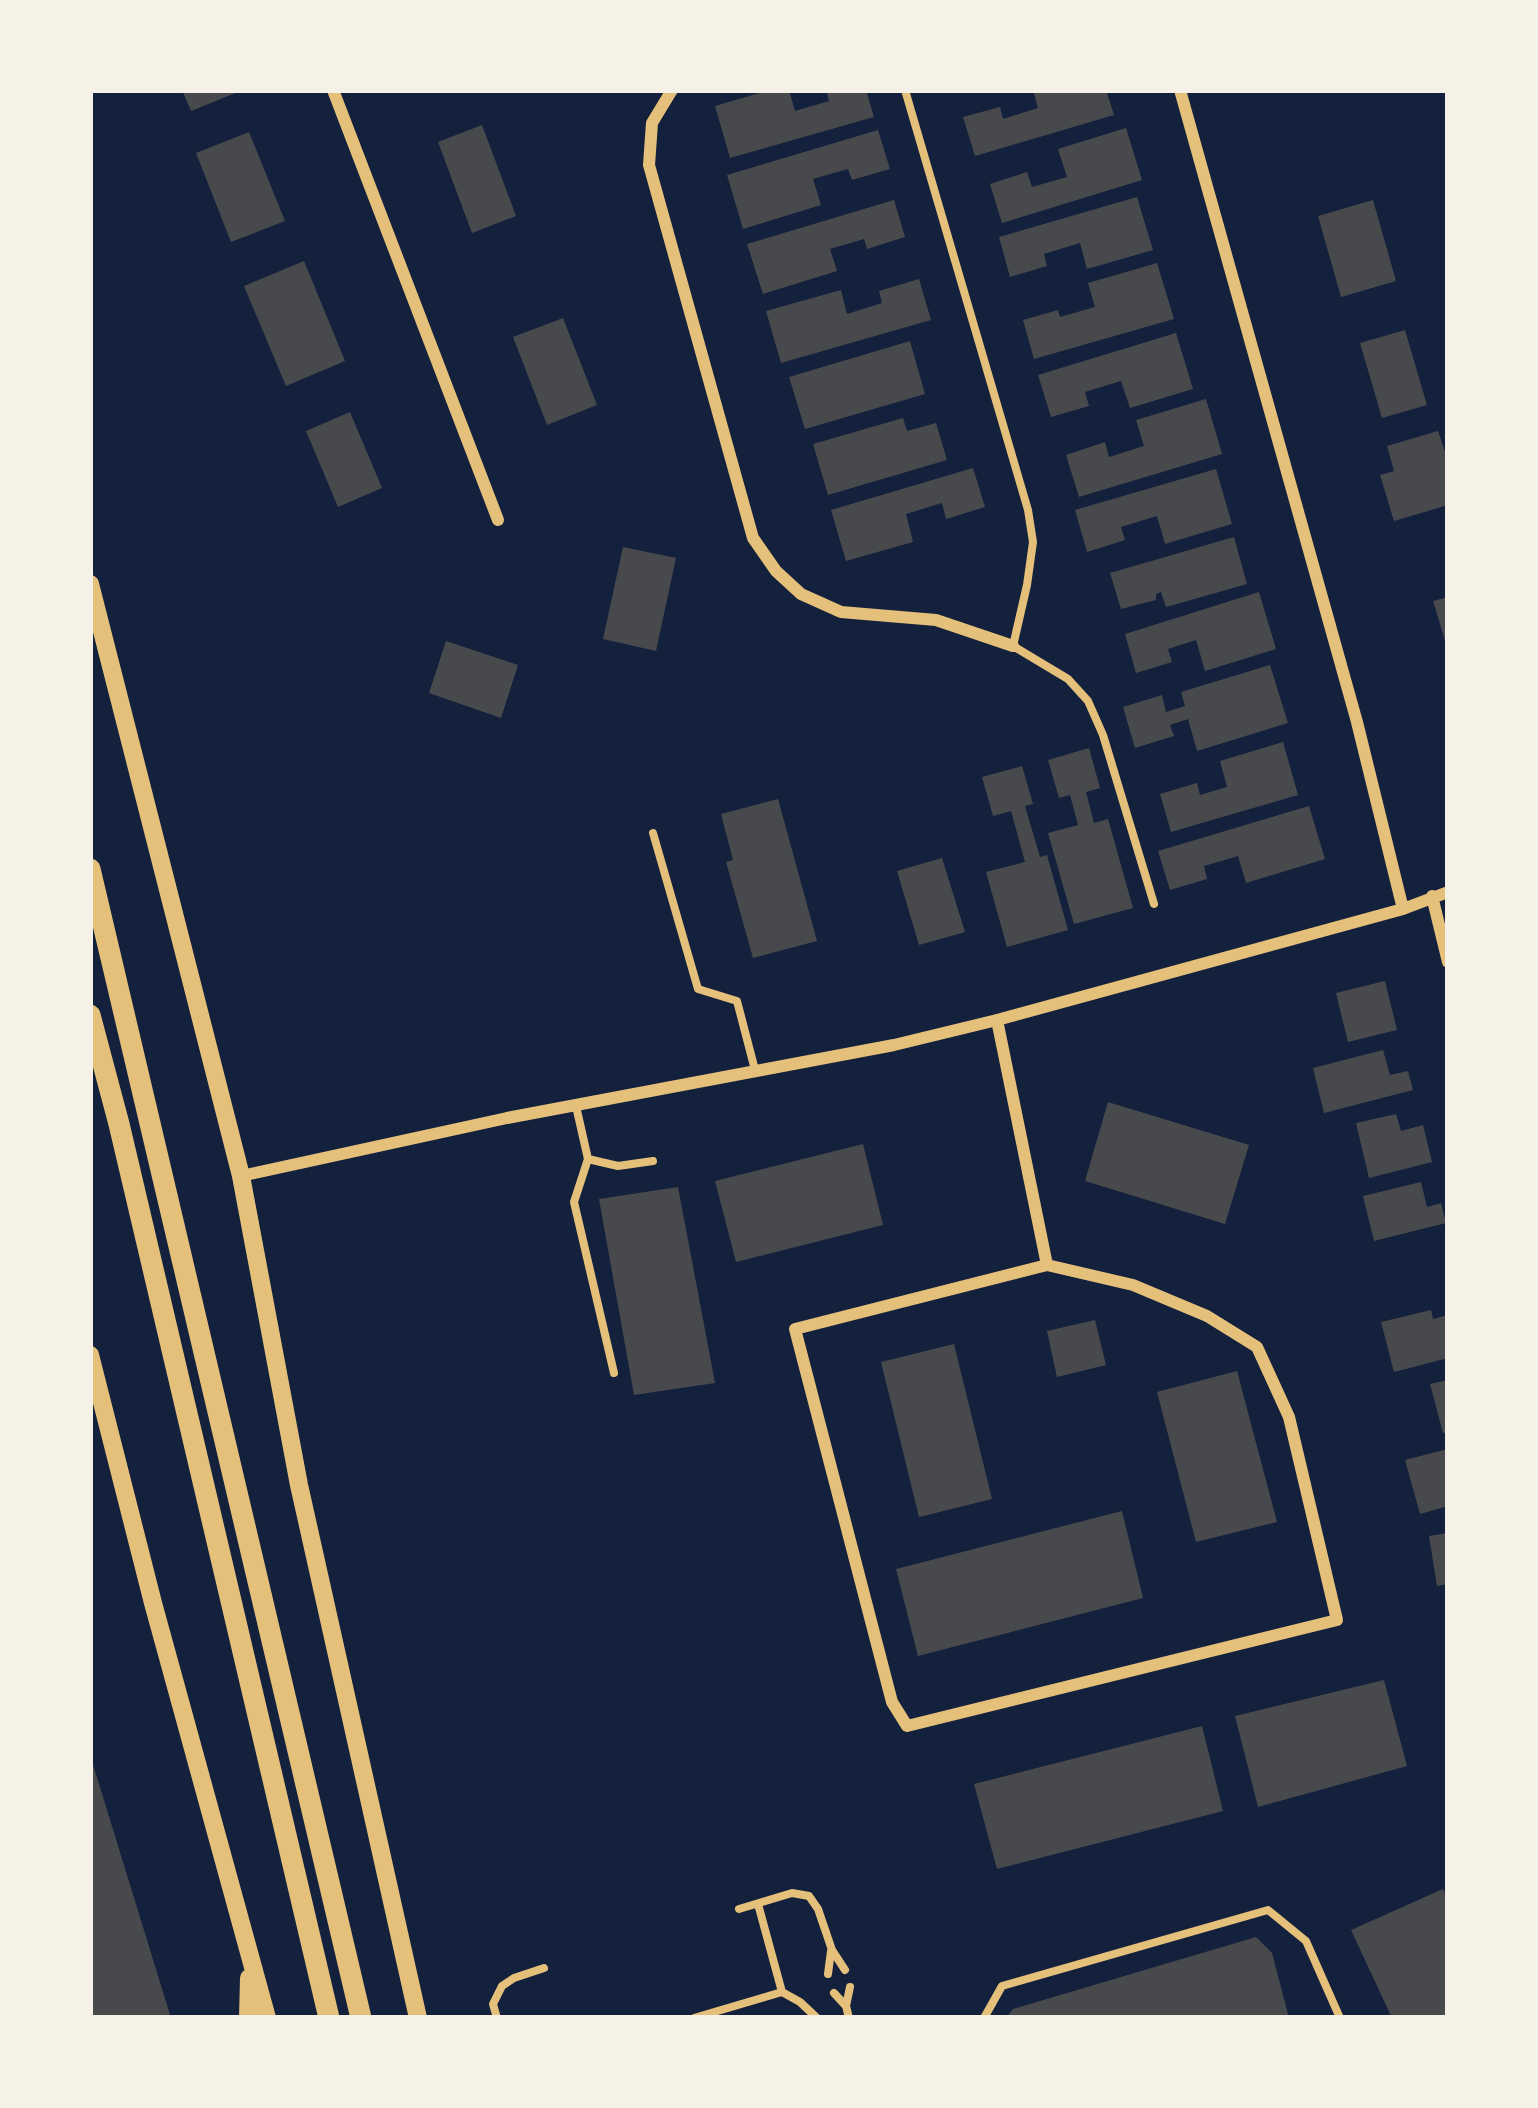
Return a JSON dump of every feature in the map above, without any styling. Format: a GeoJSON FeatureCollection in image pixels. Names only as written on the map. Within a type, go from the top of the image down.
{"type":"FeatureCollection","features":[{"type":"Feature","properties":{"kind":"main road"},"geometry":{"type":"LineString","coordinates":[[90,868],[361,2018]]}},
{"type":"Feature","properties":{"kind":"main road"},"geometry":{"type":"LineString","coordinates":[[90,1015],[329,2018]]}},
{"type":"Feature","properties":{"kind":"street"},"geometry":{"type":"LineString","coordinates":[[332,90],[498,520]]}},
{"type":"Feature","properties":{"kind":"street"},"geometry":{"type":"LineString","coordinates":[[672,90],[652,123],[649,164],[753,538],[776,571],[801,594],[841,612],[937,620],[1013,646]]}},
{"type":"Feature","properties":{"kind":"street"},"geometry":{"type":"LineString","coordinates":[[1180,90],[1351,699],[1403,909]]}},
{"type":"Feature","properties":{"kind":"street"},"geometry":{"type":"LineString","coordinates":[[90,584],[241,1176],[299,1485],[418,2018]]}},
{"type":"Feature","properties":{"kind":"street"},"geometry":{"type":"LineString","coordinates":[[241,1176],[486,1122],[894,1045],[1403,909],[1448,892]]}},
{"type":"Feature","properties":{"kind":"street"},"geometry":{"type":"LineString","coordinates":[[1432,896],[1448,962]]}},
{"type":"Feature","properties":{"kind":"street"},"geometry":{"type":"LineString","coordinates":[[997,1020],[1047,1265]]}},
{"type":"Feature","properties":{"kind":"street"},"geometry":{"type":"LineString","coordinates":[[1047,1265],[1133,1285],[1207,1316],[1257,1347],[1289,1417],[1337,1620],[907,1726],[892,1702],[795,1330],[1047,1265]]}},
{"type":"Feature","properties":{"kind":"street"},"geometry":{"type":"LineString","coordinates":[[90,1355],[99,1430],[267,2018]]}},
{"type":"Feature","properties":{"kind":"street"},"geometry":{"type":"LineString","coordinates":[[248,2018],[250,1955]]}},
{"type":"Feature","properties":{"kind":"lane"},"geometry":{"type":"LineString","coordinates":[[905,90],[1028,510],[1033,542],[1013,646],[1068,679],[1088,701],[1119,783],[1154,904]]}},
{"type":"Feature","properties":{"kind":"lane"},"geometry":{"type":"LineString","coordinates":[[653,832],[698,989],[737,1001],[755,1072]]}},
{"type":"Feature","properties":{"kind":"lane"},"geometry":{"type":"LineString","coordinates":[[576,1106],[588,1159],[574,1202],[614,1373]]}},
{"type":"Feature","properties":{"kind":"lane"},"geometry":{"type":"LineString","coordinates":[[588,1159],[618,1166],[653,1161]]}},
{"type":"Feature","properties":{"kind":"lane"},"geometry":{"type":"LineString","coordinates":[[739,1909],[792,1894],[809,1896],[845,1970]]}},
{"type":"Feature","properties":{"kind":"lane"},"geometry":{"type":"LineString","coordinates":[[758,1904],[782,1992]]}},
{"type":"Feature","properties":{"kind":"lane"},"geometry":{"type":"LineString","coordinates":[[984,2018],[1002,1986],[1268,1910],[1306,1941],[1340,2018]]}},
{"type":"Feature","properties":{"kind":"lane"},"geometry":{"type":"LineString","coordinates":[[829,1974],[832,1950]]}},
{"type":"Feature","properties":{"kind":"lane"},"geometry":{"type":"LineString","coordinates":[[496,2018],[493,2004],[502,1986],[544,1968]]}},
{"type":"Feature","properties":{"kind":"lane"},"geometry":{"type":"LineString","coordinates":[[849,2018],[850,1987]]}},
{"type":"Feature","properties":{"kind":"lane"},"geometry":{"type":"LineString","coordinates":[[694,2018],[782,1992],[817,2018]]}},
{"type":"Feature","properties":{"kind":"lane"},"geometry":{"type":"LineString","coordinates":[[834,1993],[846,2006]]}},
{"type":"Feature","properties":{"kind":"building"},"geometry":{"type":"Polygon","coordinates":[[[182,90],[243,90],[191,111],[182,90]]]}},
{"type":"Feature","properties":{"kind":"building"},"geometry":{"type":"Polygon","coordinates":[[[770,90],[789,90],[795,111],[829,101],[826,90],[866,90],[874,117],[730,158],[715,106],[770,90]]]}},
{"type":"Feature","properties":{"kind":"building"},"geometry":{"type":"Polygon","coordinates":[[[1033,90],[1106,90],[1114,115],[975,156],[963,117],[1000,107],[1003,119],[1038,108],[1033,90]]]}},
{"type":"Feature","properties":{"kind":"building"},"geometry":{"type":"Polygon","coordinates":[[[482,125],[516,216],[472,233],[438,142],[482,125]]]}},
{"type":"Feature","properties":{"kind":"building"},"geometry":{"type":"Polygon","coordinates":[[[1126,128],[1142,180],[1002,223],[990,184],[1027,172],[1032,187],[1067,177],[1058,149],[1126,128]]]}},
{"type":"Feature","properties":{"kind":"building"},"geometry":{"type":"Polygon","coordinates":[[[878,130],[890,169],[852,180],[848,169],[813,179],[821,205],[743,229],[727,175],[878,130]]]}},
{"type":"Feature","properties":{"kind":"building"},"geometry":{"type":"Polygon","coordinates":[[[249,132],[285,221],[231,242],[196,153],[249,132]]]}},
{"type":"Feature","properties":{"kind":"building"},"geometry":{"type":"Polygon","coordinates":[[[1137,197],[1153,250],[1087,269],[1080,243],[1044,254],[1047,266],[1010,277],[999,237],[1137,197]]]}},
{"type":"Feature","properties":{"kind":"building"},"geometry":{"type":"Polygon","coordinates":[[[894,200],[905,237],[867,249],[864,239],[830,249],[837,271],[763,294],[747,244],[894,200]]]}},
{"type":"Feature","properties":{"kind":"building"},"geometry":{"type":"Polygon","coordinates":[[[1373,200],[1396,281],[1341,297],[1318,216],[1373,200]]]}},
{"type":"Feature","properties":{"kind":"building"},"geometry":{"type":"Polygon","coordinates":[[[304,261],[345,361],[286,386],[244,286],[304,261]]]}},
{"type":"Feature","properties":{"kind":"building"},"geometry":{"type":"Polygon","coordinates":[[[1157,263],[1174,319],[1034,359],[1023,320],[1058,310],[1060,317],[1095,307],[1088,283],[1157,263]]]}},
{"type":"Feature","properties":{"kind":"building"},"geometry":{"type":"Polygon","coordinates":[[[919,279],[931,320],[781,363],[766,311],[841,290],[847,314],[882,303],[879,291],[919,279]]]}},
{"type":"Feature","properties":{"kind":"building"},"geometry":{"type":"Polygon","coordinates":[[[563,318],[597,405],[547,425],[513,337],[563,318]]]}},
{"type":"Feature","properties":{"kind":"building"},"geometry":{"type":"Polygon","coordinates":[[[1405,330],[1427,405],[1382,418],[1360,343],[1405,330]]]}},
{"type":"Feature","properties":{"kind":"building"},"geometry":{"type":"Polygon","coordinates":[[[1176,333],[1193,389],[1130,408],[1121,381],[1085,392],[1089,406],[1051,417],[1038,375],[1176,333]]]}},
{"type":"Feature","properties":{"kind":"building"},"geometry":{"type":"Polygon","coordinates":[[[910,341],[925,394],[805,429],[789,377],[910,341]]]}},
{"type":"Feature","properties":{"kind":"building"},"geometry":{"type":"Polygon","coordinates":[[[1206,399],[1222,454],[1079,497],[1066,455],[1105,442],[1109,457],[1144,446],[1136,420],[1206,399]]]}},
{"type":"Feature","properties":{"kind":"building"},"geometry":{"type":"Polygon","coordinates":[[[350,412],[382,488],[338,507],[306,431],[350,412]]]}},
{"type":"Feature","properties":{"kind":"building"},"geometry":{"type":"Polygon","coordinates":[[[903,418],[907,431],[936,423],[947,460],[828,495],[813,444],[903,418]]]}},
{"type":"Feature","properties":{"kind":"building"},"geometry":{"type":"Polygon","coordinates":[[[1438,431],[1448,461],[1448,505],[1394,521],[1380,475],[1394,471],[1387,446],[1438,431]]]}},
{"type":"Feature","properties":{"kind":"building"},"geometry":{"type":"Polygon","coordinates":[[[973,468],[985,507],[946,519],[942,503],[906,514],[913,542],[846,561],[831,510],[973,468]]]}},
{"type":"Feature","properties":{"kind":"building"},"geometry":{"type":"Polygon","coordinates":[[[1216,469],[1232,524],[1165,544],[1157,516],[1121,527],[1125,540],[1087,552],[1075,510],[1216,469]]]}},
{"type":"Feature","properties":{"kind":"building"},"geometry":{"type":"Polygon","coordinates":[[[1234,537],[1247,584],[1166,607],[1161,592],[1156,600],[1121,609],[1110,573],[1234,537]]]}},
{"type":"Feature","properties":{"kind":"building"},"geometry":{"type":"Polygon","coordinates":[[[623,547],[676,558],[656,651],[603,639],[623,547]]]}},
{"type":"Feature","properties":{"kind":"building"},"geometry":{"type":"Polygon","coordinates":[[[1259,592],[1276,649],[1205,671],[1196,640],[1168,649],[1172,662],[1136,673],[1125,634],[1259,592]]]}},
{"type":"Feature","properties":{"kind":"building"},"geometry":{"type":"Polygon","coordinates":[[[1448,597],[1448,646],[1447,647],[1433,601],[1448,597]]]}},
{"type":"Feature","properties":{"kind":"building"},"geometry":{"type":"Polygon","coordinates":[[[446,641],[518,665],[501,718],[429,693],[446,641]]]}},
{"type":"Feature","properties":{"kind":"building"},"geometry":{"type":"Polygon","coordinates":[[[1270,665],[1288,723],[1197,751],[1188,719],[1170,725],[1174,736],[1135,748],[1123,707],[1162,695],[1166,712],[1185,706],[1181,692],[1270,665]]]}},
{"type":"Feature","properties":{"kind":"building"},"geometry":{"type":"Polygon","coordinates":[[[1283,742],[1298,795],[1171,832],[1160,794],[1197,783],[1200,795],[1227,787],[1220,761],[1283,742]]]}},
{"type":"Feature","properties":{"kind":"building"},"geometry":{"type":"Polygon","coordinates":[[[1089,748],[1100,788],[1086,792],[1094,823],[1108,819],[1133,908],[1074,924],[1048,833],[1078,825],[1070,795],[1059,798],[1048,760],[1089,748]]]}},
{"type":"Feature","properties":{"kind":"building"},"geometry":{"type":"Polygon","coordinates":[[[1022,766],[1033,804],[1025,806],[1040,857],[1047,855],[1068,930],[1007,947],[986,872],[1025,862],[1011,811],[993,816],[982,777],[1022,766]]]}},
{"type":"Feature","properties":{"kind":"building"},"geometry":{"type":"Polygon","coordinates":[[[778,799],[817,941],[753,958],[726,862],[733,860],[721,814],[778,799]]]}},
{"type":"Feature","properties":{"kind":"building"},"geometry":{"type":"Polygon","coordinates":[[[1309,806],[1325,859],[1246,883],[1238,856],[1204,866],[1207,879],[1170,890],[1158,851],[1309,806]]]}},
{"type":"Feature","properties":{"kind":"building"},"geometry":{"type":"Polygon","coordinates":[[[942,858],[965,932],[919,945],[897,871],[942,858]]]}},
{"type":"Feature","properties":{"kind":"building"},"geometry":{"type":"Polygon","coordinates":[[[1385,981],[1397,1030],[1348,1042],[1336,993],[1385,981]]]}},
{"type":"Feature","properties":{"kind":"building"},"geometry":{"type":"Polygon","coordinates":[[[1383,1050],[1390,1075],[1408,1071],[1413,1090],[1324,1113],[1313,1068],[1383,1050]]]}},
{"type":"Feature","properties":{"kind":"building"},"geometry":{"type":"Polygon","coordinates":[[[1108,1102],[1249,1145],[1225,1224],[1085,1181],[1108,1102]]]}},
{"type":"Feature","properties":{"kind":"building"},"geometry":{"type":"Polygon","coordinates":[[[1396,1114],[1401,1131],[1423,1125],[1432,1162],[1369,1178],[1356,1123],[1396,1114]]]}},
{"type":"Feature","properties":{"kind":"building"},"geometry":{"type":"Polygon","coordinates":[[[863,1144],[883,1225],[736,1262],[715,1181],[863,1144]]]}},
{"type":"Feature","properties":{"kind":"building"},"geometry":{"type":"Polygon","coordinates":[[[1421,1182],[1427,1207],[1441,1203],[1446,1223],[1374,1241],[1363,1196],[1421,1182]]]}},
{"type":"Feature","properties":{"kind":"building"},"geometry":{"type":"Polygon","coordinates":[[[678,1187],[715,1383],[634,1395],[599,1199],[678,1187]]]}},
{"type":"Feature","properties":{"kind":"building"},"geometry":{"type":"Polygon","coordinates":[[[1431,1310],[1433,1319],[1448,1315],[1448,1358],[1394,1372],[1381,1322],[1431,1310]]]}},
{"type":"Feature","properties":{"kind":"building"},"geometry":{"type":"Polygon","coordinates":[[[1095,1320],[1106,1365],[1057,1377],[1047,1331],[1095,1320]]]}},
{"type":"Feature","properties":{"kind":"building"},"geometry":{"type":"Polygon","coordinates":[[[954,1344],[992,1499],[919,1517],[881,1362],[954,1344]]]}},
{"type":"Feature","properties":{"kind":"building"},"geometry":{"type":"Polygon","coordinates":[[[1237,1371],[1277,1522],[1196,1542],[1157,1392],[1237,1371]]]}},
{"type":"Feature","properties":{"kind":"building"},"geometry":{"type":"Polygon","coordinates":[[[1448,1380],[1448,1432],[1443,1433],[1430,1384],[1448,1380]]]}},
{"type":"Feature","properties":{"kind":"building"},"geometry":{"type":"Polygon","coordinates":[[[1448,1449],[1448,1506],[1420,1514],[1405,1460],[1448,1449]]]}},
{"type":"Feature","properties":{"kind":"building"},"geometry":{"type":"Polygon","coordinates":[[[1122,1511],[1143,1598],[918,1656],[896,1569],[1122,1511]]]}},
{"type":"Feature","properties":{"kind":"building"},"geometry":{"type":"Polygon","coordinates":[[[1448,1533],[1448,1584],[1437,1586],[1429,1536],[1448,1533]]]}},
{"type":"Feature","properties":{"kind":"building"},"geometry":{"type":"Polygon","coordinates":[[[1384,1680],[1407,1766],[1258,1807],[1235,1716],[1384,1680]]]}},
{"type":"Feature","properties":{"kind":"building"},"geometry":{"type":"Polygon","coordinates":[[[1202,1726],[1223,1811],[997,1869],[974,1784],[1202,1726]]]}},
{"type":"Feature","properties":{"kind":"building"},"geometry":{"type":"Polygon","coordinates":[[[91,1758],[171,2018],[90,2018],[91,1758]]]}},
{"type":"Feature","properties":{"kind":"building"},"geometry":{"type":"Polygon","coordinates":[[[1443,1889],[1448,1900],[1448,2018],[1392,2018],[1351,1930],[1443,1889]]]}},
{"type":"Feature","properties":{"kind":"building"},"geometry":{"type":"Polygon","coordinates":[[[1256,1937],[1272,1953],[1289,2018],[1006,2018],[1013,2009],[1256,1937]]]}}]}
